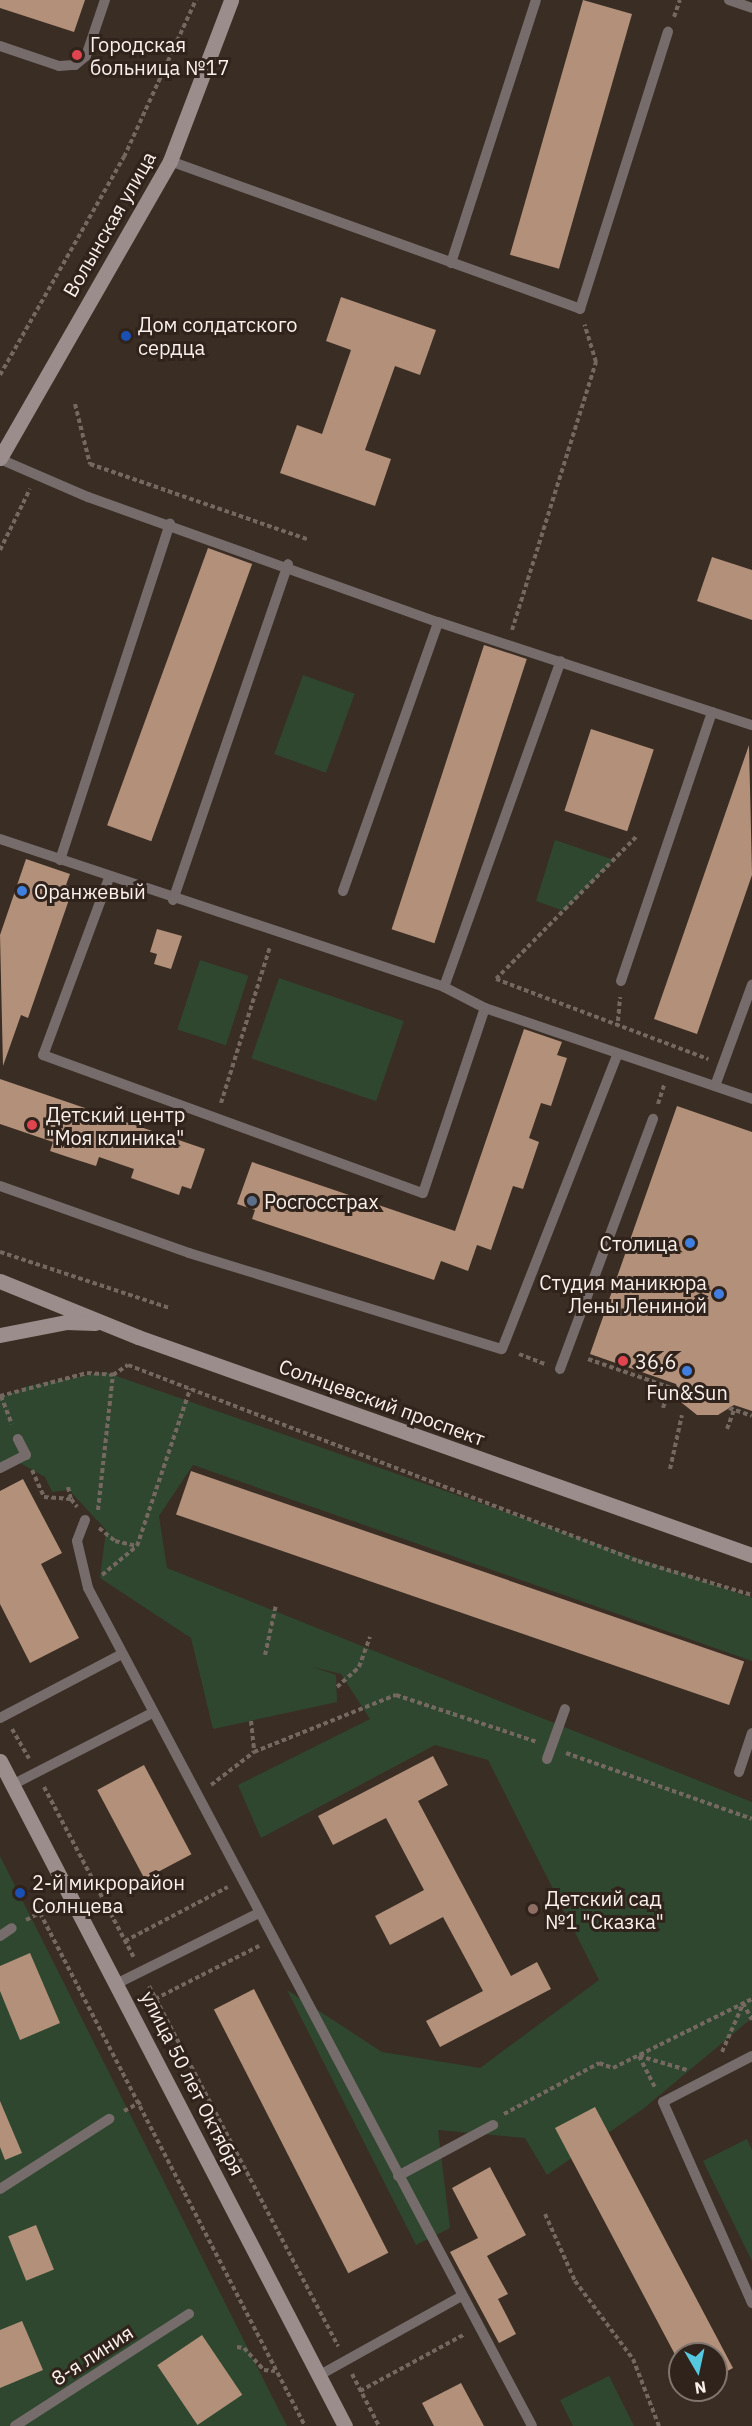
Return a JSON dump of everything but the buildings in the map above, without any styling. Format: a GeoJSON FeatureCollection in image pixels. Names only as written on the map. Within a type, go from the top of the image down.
{"type":"FeatureCollection","features":[{"type":"Feature","properties":{"kind":"street","name":"Волынская улица"},"geometry":{"type":"LineString","coordinates":[[0,459],[170,161],[231,0]]}},
{"type":"Feature","properties":{"kind":"street","name":"Солнцевский проспект"},"geometry":{"type":"LineString","coordinates":[[0,1281],[121,1331],[752,1555]]}},
{"type":"Feature","properties":{"kind":"street"},"geometry":{"type":"LineString","coordinates":[[0,1335],[66,1322],[121,1331]]}},
{"type":"Feature","properties":{"kind":"street","name":"улица 50 лет Октября"},"geometry":{"type":"LineString","coordinates":[[0,1761],[118,1983],[345,2426]]}},
{"type":"Feature","properties":{"kind":"lane"},"geometry":{"type":"LineString","coordinates":[[0,46],[59,66],[75,65],[86,56],[105,0]]}},
{"type":"Feature","properties":{"kind":"lane"},"geometry":{"type":"LineString","coordinates":[[451,263],[536,0]]}},
{"type":"Feature","properties":{"kind":"lane"},"geometry":{"type":"LineString","coordinates":[[729,0],[752,8]]}},
{"type":"Feature","properties":{"kind":"lane"},"geometry":{"type":"LineString","coordinates":[[170,161],[580,309],[668,32]]}},
{"type":"Feature","properties":{"kind":"lane"},"geometry":{"type":"LineString","coordinates":[[0,459],[33,477],[288,564],[438,622],[508,642],[752,725]]}},
{"type":"Feature","properties":{"kind":"lane"},"geometry":{"type":"LineString","coordinates":[[60,860],[170,523]]}},
{"type":"Feature","properties":{"kind":"lane"},"geometry":{"type":"LineString","coordinates":[[173,900],[288,564]]}},
{"type":"Feature","properties":{"kind":"lane"},"geometry":{"type":"LineString","coordinates":[[343,891],[438,622]]}},
{"type":"Feature","properties":{"kind":"lane"},"geometry":{"type":"LineString","coordinates":[[444,987],[561,661]]}},
{"type":"Feature","properties":{"kind":"lane"},"geometry":{"type":"LineString","coordinates":[[621,981],[712,711]]}},
{"type":"Feature","properties":{"kind":"lane"},"geometry":{"type":"LineString","coordinates":[[0,839],[173,900],[444,987],[485,1008],[669,1073],[752,1099]]}},
{"type":"Feature","properties":{"kind":"lane"},"geometry":{"type":"LineString","coordinates":[[109,878],[43,1055],[423,1193],[485,1008]]}},
{"type":"Feature","properties":{"kind":"lane"},"geometry":{"type":"LineString","coordinates":[[715,1086],[752,985]]}},
{"type":"Feature","properties":{"kind":"lane"},"geometry":{"type":"LineString","coordinates":[[0,1186],[189,1253],[502,1349],[617,1055]]}},
{"type":"Feature","properties":{"kind":"lane"},"geometry":{"type":"LineString","coordinates":[[560,1369],[653,1119]]}},
{"type":"Feature","properties":{"kind":"lane"},"geometry":{"type":"LineString","coordinates":[[0,1468],[26,1455],[18,1439]]}},
{"type":"Feature","properties":{"kind":"lane"},"geometry":{"type":"LineString","coordinates":[[85,1521],[77,1541],[88,1588],[239,1882],[532,2426]]}},
{"type":"Feature","properties":{"kind":"lane"},"geometry":{"type":"LineString","coordinates":[[3,1717],[122,1654]]}},
{"type":"Feature","properties":{"kind":"lane"},"geometry":{"type":"LineString","coordinates":[[547,1759],[566,1709]]}},
{"type":"Feature","properties":{"kind":"lane"},"geometry":{"type":"LineString","coordinates":[[12,1785],[152,1713]]}},
{"type":"Feature","properties":{"kind":"lane"},"geometry":{"type":"LineString","coordinates":[[739,1772],[752,1734]]}},
{"type":"Feature","properties":{"kind":"lane"},"geometry":{"type":"LineString","coordinates":[[118,1983],[257,1914]]}},
{"type":"Feature","properties":{"kind":"lane"},"geometry":{"type":"LineString","coordinates":[[0,1936],[12,1928]]}},
{"type":"Feature","properties":{"kind":"lane"},"geometry":{"type":"LineString","coordinates":[[752,2056],[663,2102],[752,2303]]}},
{"type":"Feature","properties":{"kind":"lane"},"geometry":{"type":"LineString","coordinates":[[0,2189],[109,2119]]}},
{"type":"Feature","properties":{"kind":"lane"},"geometry":{"type":"LineString","coordinates":[[398,2176],[496,2121]]}},
{"type":"Feature","properties":{"kind":"lane"},"geometry":{"type":"LineString","coordinates":[[318,2376],[462,2296]]}},
{"type":"Feature","properties":{"kind":"lane","name":"8-я линия"},"geometry":{"type":"LineString","coordinates":[[15,2426],[189,2314]]}},
{"type":"Feature","properties":{"kind":"path"},"geometry":{"type":"LineString","coordinates":[[0,375],[124,157],[195,0]]}},
{"type":"Feature","properties":{"kind":"path"},"geometry":{"type":"LineString","coordinates":[[508,642],[596,362],[580,309]]}},
{"type":"Feature","properties":{"kind":"path"},"geometry":{"type":"LineString","coordinates":[[75,404],[90,464],[309,540]]}},
{"type":"Feature","properties":{"kind":"path"},"geometry":{"type":"LineString","coordinates":[[0,550],[27,502],[33,477]]}},
{"type":"Feature","properties":{"kind":"path"},"geometry":{"type":"LineString","coordinates":[[636,837],[496,979],[618,1021],[722,1065]]}},
{"type":"Feature","properties":{"kind":"path"},"geometry":{"type":"LineString","coordinates":[[216,1118],[274,933]]}},
{"type":"Feature","properties":{"kind":"path"},"geometry":{"type":"LineString","coordinates":[[618,1021],[621,981]]}},
{"type":"Feature","properties":{"kind":"path"},"geometry":{"type":"LineString","coordinates":[[653,1119],[669,1073]]}},
{"type":"Feature","properties":{"kind":"path"},"geometry":{"type":"LineString","coordinates":[[0,1252],[169,1308]]}},
{"type":"Feature","properties":{"kind":"path"},"geometry":{"type":"LineString","coordinates":[[502,1349],[560,1369]]}},
{"type":"Feature","properties":{"kind":"path"},"geometry":{"type":"LineString","coordinates":[[588,1359],[677,1390]]}},
{"type":"Feature","properties":{"kind":"path"},"geometry":{"type":"LineString","coordinates":[[18,1439],[1,1396],[87,1373],[113,1375],[128,1365],[638,1560],[752,1595]]}},
{"type":"Feature","properties":{"kind":"path"},"geometry":{"type":"LineString","coordinates":[[95,1536],[113,1375]]}},
{"type":"Feature","properties":{"kind":"path"},"geometry":{"type":"LineString","coordinates":[[663,1408],[670,1387]]}},
{"type":"Feature","properties":{"kind":"path"},"geometry":{"type":"LineString","coordinates":[[88,1588],[137,1546],[190,1389]]}},
{"type":"Feature","properties":{"kind":"path"},"geometry":{"type":"LineString","coordinates":[[727,1429],[732,1409],[752,1416]]}},
{"type":"Feature","properties":{"kind":"path"},"geometry":{"type":"LineString","coordinates":[[670,1469],[682,1415]]}},
{"type":"Feature","properties":{"kind":"path"},"geometry":{"type":"LineString","coordinates":[[26,1455],[44,1497],[71,1499]]}},
{"type":"Feature","properties":{"kind":"path"},"geometry":{"type":"LineString","coordinates":[[68,1487],[71,1499],[85,1521],[96,1526],[115,1541],[137,1546]]}},
{"type":"Feature","properties":{"kind":"path"},"geometry":{"type":"LineString","coordinates":[[265,1655],[276,1605]]}},
{"type":"Feature","properties":{"kind":"path"},"geometry":{"type":"LineString","coordinates":[[337,1688],[359,1667],[370,1637]]}},
{"type":"Feature","properties":{"kind":"path"},"geometry":{"type":"LineString","coordinates":[[196,1797],[254,1752],[396,1695],[551,1747],[752,1819]]}},
{"type":"Feature","properties":{"kind":"path"},"geometry":{"type":"LineString","coordinates":[[3,1717],[36,1772],[379,2426]]}},
{"type":"Feature","properties":{"kind":"path"},"geometry":{"type":"LineString","coordinates":[[251,1721],[254,1752]]}},
{"type":"Feature","properties":{"kind":"path"},"geometry":{"type":"LineString","coordinates":[[125,1941],[239,1882]]}},
{"type":"Feature","properties":{"kind":"path"},"geometry":{"type":"LineString","coordinates":[[40,1913],[306,2426]]}},
{"type":"Feature","properties":{"kind":"path"},"geometry":{"type":"LineString","coordinates":[[155,1999],[271,1940]]}},
{"type":"Feature","properties":{"kind":"path"},"geometry":{"type":"LineString","coordinates":[[496,2121],[599,2062],[613,2068],[752,1999]]}},
{"type":"Feature","properties":{"kind":"path"},"geometry":{"type":"LineString","coordinates":[[743,2003],[752,2020]]}},
{"type":"Feature","properties":{"kind":"path"},"geometry":{"type":"LineString","coordinates":[[639,2056],[711,2077],[743,2003]]}},
{"type":"Feature","properties":{"kind":"path"},"geometry":{"type":"LineString","coordinates":[[639,2056],[663,2102]]}},
{"type":"Feature","properties":{"kind":"path"},"geometry":{"type":"LineString","coordinates":[[545,2214],[575,2281],[633,2359],[659,2426]]}},
{"type":"Feature","properties":{"kind":"path"},"geometry":{"type":"LineString","coordinates":[[360,2391],[480,2326]]}},
{"type":"Feature","properties":{"kind":"path"},"geometry":{"type":"LineString","coordinates":[[237,2347],[244,2348],[264,2370],[276,2371]]}},
{"type":"Feature","properties":{"kind":"green space"},"geometry":{"type":"Polygon","coordinates":[[[303,675],[355,694],[326,773],[274,754],[303,675]]]}},
{"type":"Feature","properties":{"kind":"green space"},"geometry":{"type":"Polygon","coordinates":[[[555,840],[614,860],[564,911],[536,901],[555,840]]]}},
{"type":"Feature","properties":{"kind":"green space"},"geometry":{"type":"Polygon","coordinates":[[[200,960],[249,976],[226,1045],[177,1029],[200,960]]]}},
{"type":"Feature","properties":{"kind":"green space"},"geometry":{"type":"Polygon","coordinates":[[[279,978],[404,1021],[376,1101],[251,1058],[279,978]]]}},
{"type":"Feature","properties":{"kind":"green space"},"geometry":{"type":"Polygon","coordinates":[[[105,1372],[752,1598],[752,1661],[193,1465],[159,1516],[167,1568],[752,1802],[752,2018],[643,2109],[547,2175],[525,2138],[438,2130],[450,2228],[416,2245],[287,1990],[382,2052],[480,2068],[599,1980],[488,1760],[435,1745],[261,1838],[238,1785],[370,1719],[341,1674],[313,1667],[336,1675],[337,1702],[213,1729],[191,1638],[100,1578],[106,1530],[69,1490],[52,1492],[45,1477],[20,1463],[0,1468],[0,1398],[28,1386],[105,1372]]]}},
{"type":"Feature","properties":{"kind":"green space"},"geometry":{"type":"Polygon","coordinates":[[[0,1856],[287,2426],[0,2426],[0,1856]]]}},
{"type":"Feature","properties":{"kind":"green space"},"geometry":{"type":"Polygon","coordinates":[[[747,2139],[752,2150],[752,2261],[703,2161],[747,2139]]]}},
{"type":"Feature","properties":{"kind":"green space"},"geometry":{"type":"Polygon","coordinates":[[[609,2376],[634,2426],[573,2426],[560,2400],[609,2376]]]}},
{"type":"Feature","properties":{"kind":"place","name":"Городская больница №17"},"geometry":{"type":"Point","coordinates":[77,55]}},
{"type":"Feature","properties":{"kind":"place","name":"Дом солдатского сердца"},"geometry":{"type":"Point","coordinates":[126,336]}},
{"type":"Feature","properties":{"kind":"place","name":"Оранжевый"},"geometry":{"type":"Point","coordinates":[22,891]}},
{"type":"Feature","properties":{"kind":"place","name":"Детский центр \"Моя клиника\""},"geometry":{"type":"Point","coordinates":[32,1125]}},
{"type":"Feature","properties":{"kind":"place","name":"Росгосстрах"},"geometry":{"type":"Point","coordinates":[252,1201]}},
{"type":"Feature","properties":{"kind":"place","name":"Столица"},"geometry":{"type":"Point","coordinates":[690,1243]}},
{"type":"Feature","properties":{"kind":"place","name":"Студия маникюра Лены Лениной"},"geometry":{"type":"Point","coordinates":[719,1294]}},
{"type":"Feature","properties":{"kind":"place","name":"36,6"},"geometry":{"type":"Point","coordinates":[623,1361]}},
{"type":"Feature","properties":{"kind":"place","name":"Fun&Sun"},"geometry":{"type":"Point","coordinates":[687,1371]}},
{"type":"Feature","properties":{"kind":"place","name":"2-й микрорайон Солнцева"},"geometry":{"type":"Point","coordinates":[20,1893]}},
{"type":"Feature","properties":{"kind":"place","name":"Детский сад №1 \"Сказка\""},"geometry":{"type":"Point","coordinates":[533,1909]}}]}
